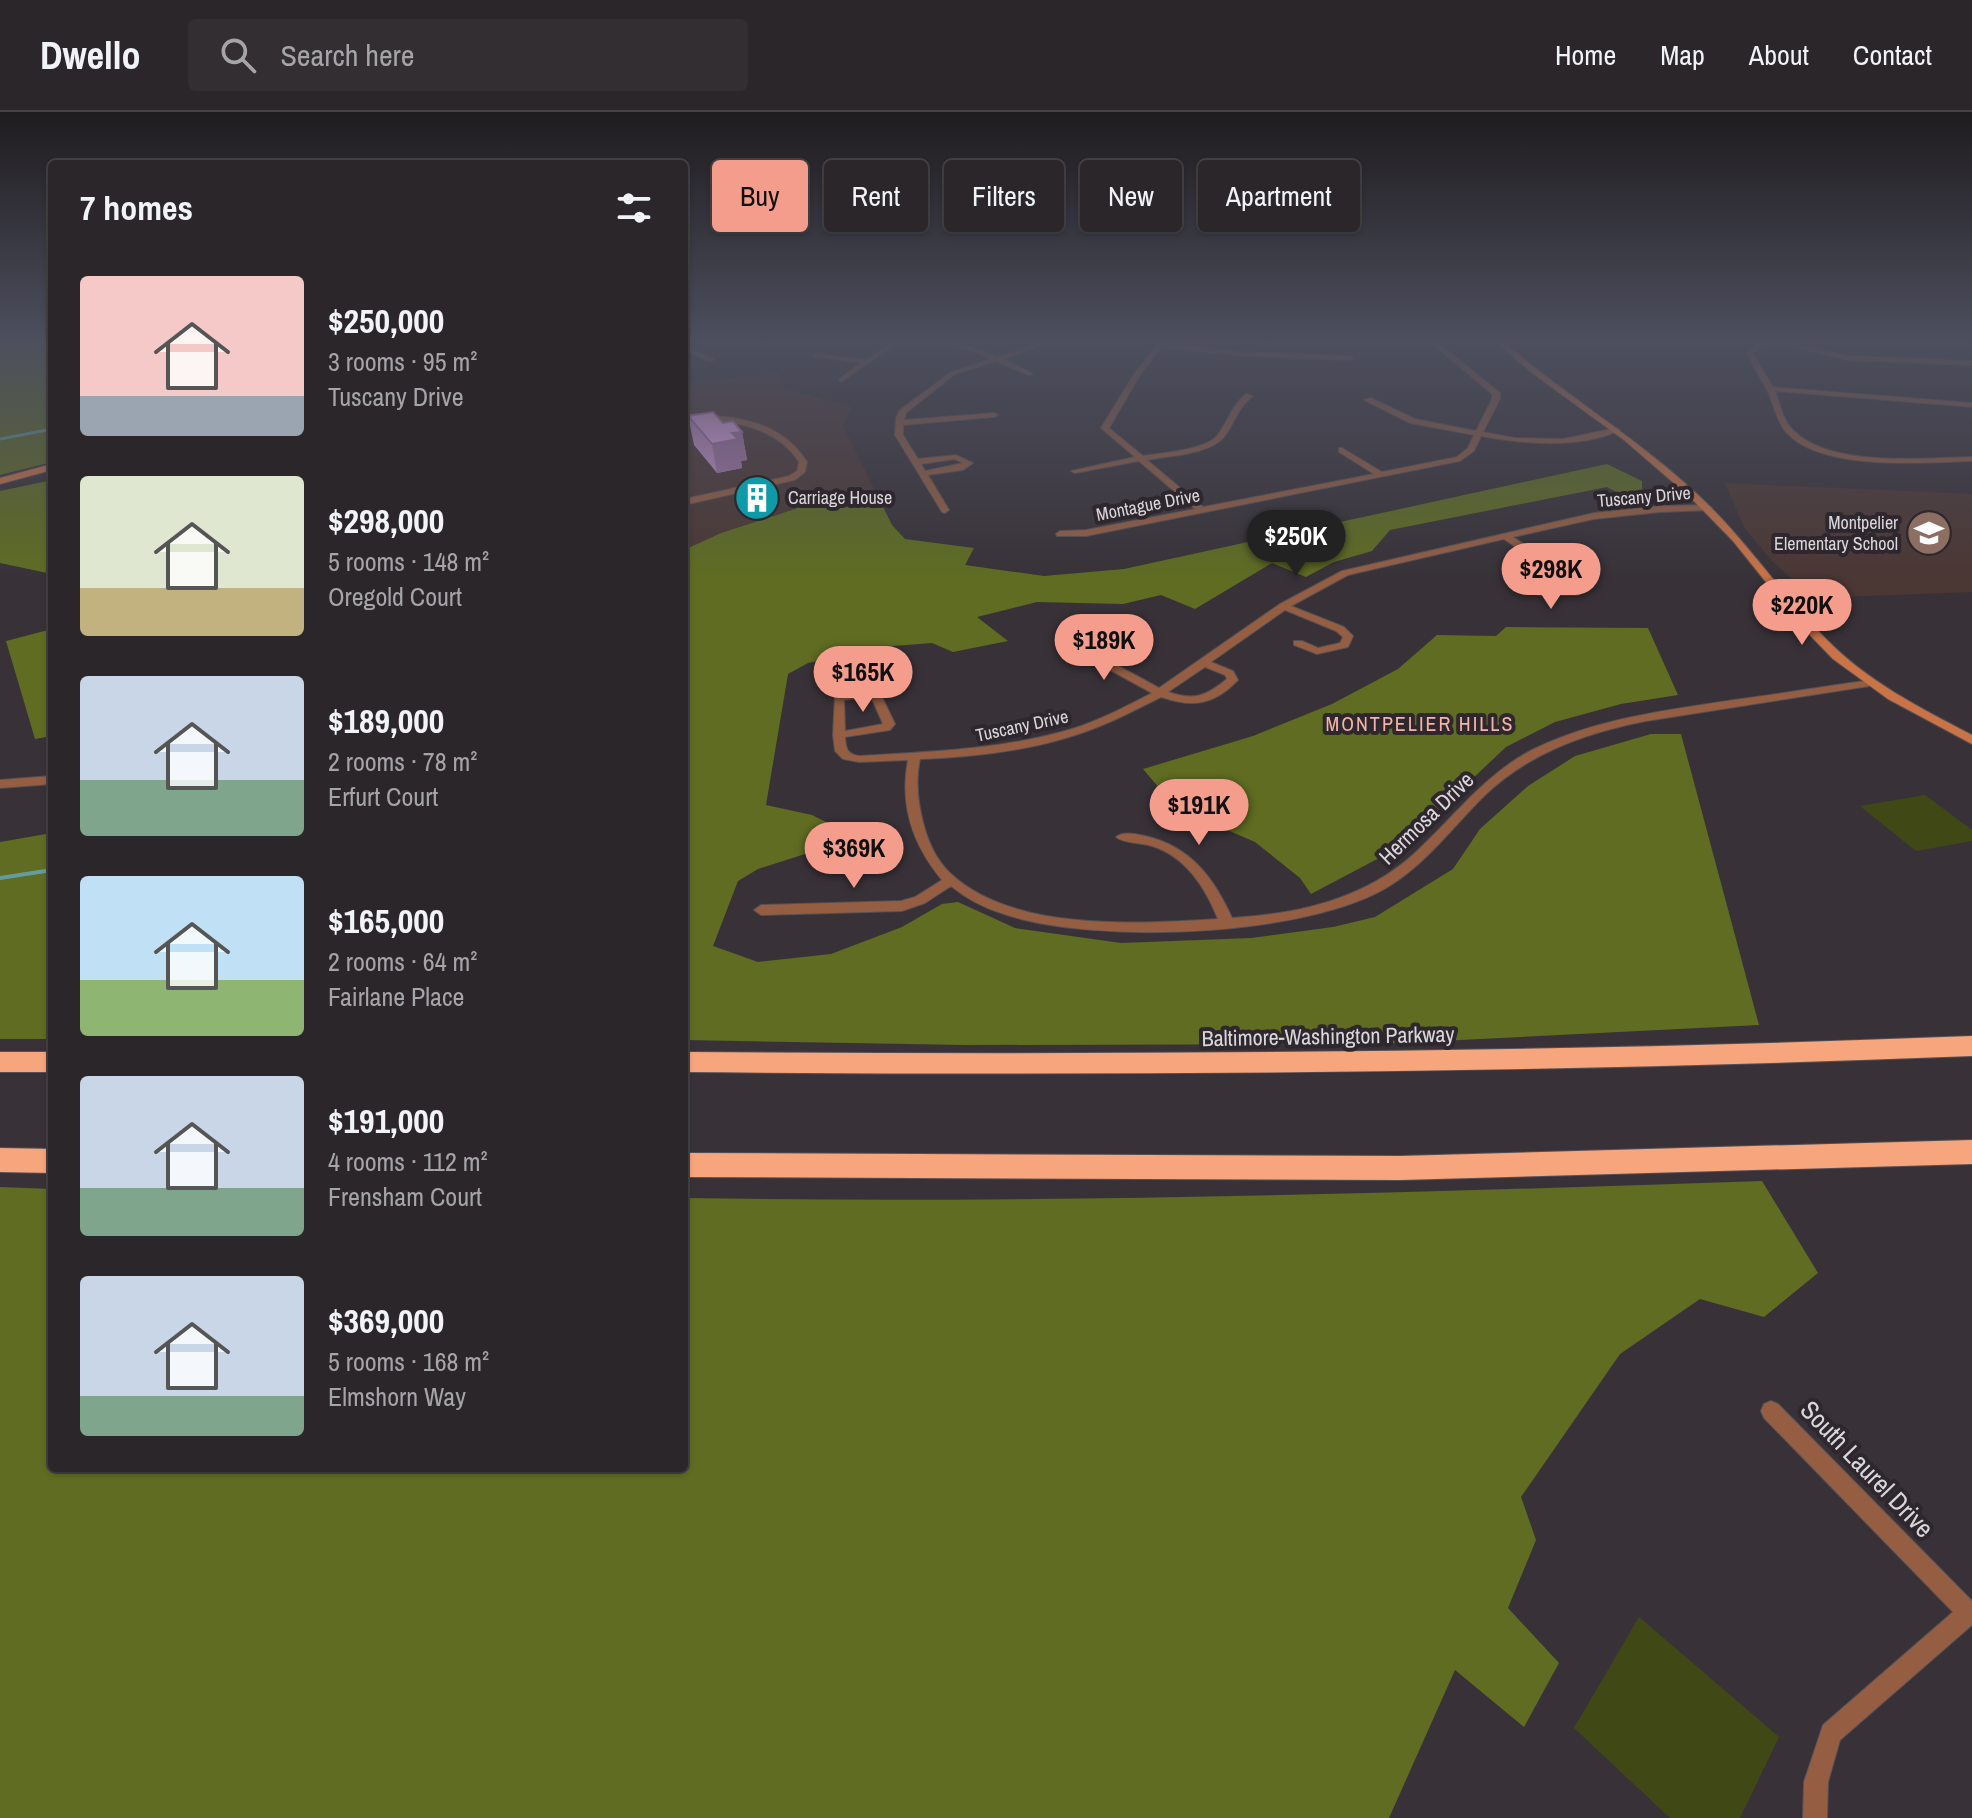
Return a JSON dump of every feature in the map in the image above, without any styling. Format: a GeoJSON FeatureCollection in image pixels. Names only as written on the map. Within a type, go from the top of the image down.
{"type":"FeatureCollection","features":[{"type":"Feature","properties":{"kind":"highway","name":"Baltimore-Washington Parkway"},"geometry":{"type":"LineString","coordinates":[[688,1062],[1062,1066],[1361,1064],[1557,1061],[1972,1046]]}},
{"type":"Feature","properties":{"kind":"highway"},"geometry":{"type":"LineString","coordinates":[[0,1062],[48,1062]]}},
{"type":"Feature","properties":{"kind":"highway"},"geometry":{"type":"LineString","coordinates":[[688,1165],[1400,1168],[1972,1152]]}},
{"type":"Feature","properties":{"kind":"highway"},"geometry":{"type":"LineString","coordinates":[[0,1160],[48,1161]]}},
{"type":"Feature","properties":{"kind":"main road"},"geometry":{"type":"LineString","coordinates":[[1603,421],[1708,508],[1819,639],[1872,683],[1919,713],[1972,740]]}},
{"type":"Feature","properties":{"kind":"main road"},"geometry":{"type":"LineString","coordinates":[[0,481],[48,468]]}},
{"type":"Feature","properties":{"kind":"street"},"geometry":{"type":"LineString","coordinates":[[688,501],[792,478],[801,472],[803,462],[788,443],[767,431],[727,421]]}},
{"type":"Feature","properties":{"kind":"street"},"geometry":{"type":"LineString","coordinates":[[927,421],[899,423],[899,435],[945,510]]}},
{"type":"Feature","properties":{"kind":"street"},"geometry":{"type":"LineString","coordinates":[[1107,421],[1107,433],[1202,511]]}},
{"type":"Feature","properties":{"kind":"street"},"geometry":{"type":"LineString","coordinates":[[1075,471],[1216,443],[1227,421]]}},
{"type":"Feature","properties":{"kind":"street"},"geometry":{"type":"LineString","coordinates":[[1412,421],[1515,440],[1550,442],[1616,430]]}},
{"type":"Feature","properties":{"kind":"street","name":"Montague Drive"},"geometry":{"type":"LineString","coordinates":[[1060,534],[1086,533],[1460,459],[1471,449],[1485,421]]}},
{"type":"Feature","properties":{"kind":"street"},"geometry":{"type":"LineString","coordinates":[[1783,421],[1792,434],[1830,452],[1873,459],[1972,459]]}},
{"type":"Feature","properties":{"kind":"street"},"geometry":{"type":"LineString","coordinates":[[1342,450],[1383,476]]}},
{"type":"Feature","properties":{"kind":"street"},"geometry":{"type":"LineString","coordinates":[[914,462],[956,457],[969,463],[964,467],[921,474]]}},
{"type":"Feature","properties":{"kind":"street","name":"Tuscany Drive"},"geometry":{"type":"LineString","coordinates":[[839,735],[841,751],[847,757],[979,752],[1038,742],[1092,725],[1160,693],[1283,606],[1313,587],[1345,573],[1624,512],[1708,508]]}},
{"type":"Feature","properties":{"kind":"street"},"geometry":{"type":"LineString","coordinates":[[1507,537],[1555,570]]}},
{"type":"Feature","properties":{"kind":"street"},"geometry":{"type":"LineString","coordinates":[[1283,606],[1340,629],[1348,636],[1344,645],[1323,651],[1298,643]]}},
{"type":"Feature","properties":{"kind":"street"},"geometry":{"type":"LineString","coordinates":[[1065,641],[1160,693],[1196,701],[1233,680],[1229,673],[1203,662]]}},
{"type":"Feature","properties":{"kind":"street","name":"Hermosa Drive"},"geometry":{"type":"LineString","coordinates":[[915,755],[911,780],[916,830],[930,858],[951,880],[988,904],[1041,920],[1112,926],[1227,923],[1298,915],[1342,903],[1390,881],[1438,840],[1495,780],[1539,750],[1572,737],[1651,716],[1872,683]]}},
{"type":"Feature","properties":{"kind":"street"},"geometry":{"type":"LineString","coordinates":[[871,693],[877,697],[889,724],[886,728],[839,735],[839,697],[871,693]]}},
{"type":"Feature","properties":{"kind":"street"},"geometry":{"type":"LineString","coordinates":[[0,784],[48,780]]}},
{"type":"Feature","properties":{"kind":"street"},"geometry":{"type":"LineString","coordinates":[[1122,837],[1151,839],[1174,849],[1208,884],[1227,923]]}},
{"type":"Feature","properties":{"kind":"street"},"geometry":{"type":"LineString","coordinates":[[761,910],[902,906],[920,900],[951,880]]}},
{"type":"Feature","properties":{"kind":"street","name":"South Laurel Drive"},"geometry":{"type":"LineString","coordinates":[[1771,1411],[1969,1613],[1831,1733],[1816,1782],[1815,1818]]}},
{"type":"Feature","properties":{"kind":"shaded area"},"geometry":{"type":"Polygon","coordinates":[[[688,421],[846,421],[843,426],[880,501],[842,508],[798,508],[721,533],[688,548],[688,421]]]}},
{"type":"Feature","properties":{"kind":"shaded area"},"geometry":{"type":"Polygon","coordinates":[[[1725,483],[1972,494],[1972,592],[1813,598],[1772,561],[1744,527],[1725,483]]]}},
{"type":"Feature","properties":{"kind":"green space"},"geometry":{"type":"Polygon","coordinates":[[[0,421],[48,421],[48,463],[0,475],[0,421]]]}},
{"type":"Feature","properties":{"kind":"green space"},"geometry":{"type":"Polygon","coordinates":[[[1607,464],[1642,481],[1642,493],[1624,496],[1607,487],[1390,530],[1372,551],[1334,562],[1306,577],[1272,563],[1195,609],[1161,595],[1123,604],[1037,602],[977,617],[1008,641],[953,652],[932,643],[893,646],[808,663],[788,674],[766,805],[812,815],[840,829],[827,847],[758,869],[738,881],[713,946],[758,962],[831,954],[902,927],[942,904],[958,902],[1015,928],[1121,943],[1251,938],[1333,927],[1375,917],[1453,869],[1480,829],[1528,786],[1575,756],[1651,734],[1681,734],[1759,1025],[1379,1044],[966,1045],[688,1040],[688,548],[721,533],[798,508],[842,508],[880,501],[892,525],[905,539],[974,548],[965,565],[1044,576],[1124,569],[1607,464]]]}},
{"type":"Feature","properties":{"kind":"green space"},"geometry":{"type":"Polygon","coordinates":[[[48,481],[48,573],[0,563],[0,491],[48,481]]]}},
{"type":"Feature","properties":{"kind":"green space"},"geometry":{"type":"Polygon","coordinates":[[[1506,627],[1648,628],[1678,695],[1621,704],[1555,722],[1506,747],[1400,847],[1311,894],[1300,878],[1255,842],[1176,808],[1143,769],[1253,736],[1332,704],[1398,669],[1437,635],[1496,636],[1506,627]]]}},
{"type":"Feature","properties":{"kind":"green space"},"geometry":{"type":"Polygon","coordinates":[[[48,630],[48,737],[35,739],[6,641],[48,630]]]}},
{"type":"Feature","properties":{"kind":"green space"},"geometry":{"type":"Polygon","coordinates":[[[1925,795],[1972,830],[1972,841],[1916,851],[1860,806],[1925,795]]]}},
{"type":"Feature","properties":{"kind":"green space"},"geometry":{"type":"Polygon","coordinates":[[[48,834],[48,1039],[0,1039],[0,842],[48,834]]]}},
{"type":"Feature","properties":{"kind":"green space"},"geometry":{"type":"Polygon","coordinates":[[[1762,1181],[1818,1273],[1764,1317],[1700,1299],[1620,1354],[1521,1497],[1536,1540],[1508,1608],[1559,1663],[1524,1727],[1455,1670],[1389,1818],[0,1818],[0,1187],[48,1189],[48,1472],[688,1472],[688,1198],[953,1200],[1358,1193],[1762,1181]]]}},
{"type":"Feature","properties":{"kind":"green space"},"geometry":{"type":"Polygon","coordinates":[[[1639,1617],[1779,1737],[1740,1818],[1670,1818],[1574,1728],[1639,1617]]]}},
{"type":"Feature","properties":{"kind":"building"},"geometry":{"type":"Polygon","coordinates":[[[692,421],[733,421],[742,432],[732,433],[738,439],[712,444],[692,421]]]}},
{"type":"Feature","properties":{"kind":"waterway"},"geometry":{"type":"LineString","coordinates":[[0,439],[48,430]]}},
{"type":"Feature","properties":{"kind":"waterway"},"geometry":{"type":"LineString","coordinates":[[0,878],[48,871]]}},
{"type":"Feature","properties":{"kind":"place","name":"Carriage House"},"geometry":{"type":"Point","coordinates":[757,498]}},
{"type":"Feature","properties":{"kind":"place","name":"Montpelier Elementary School"},"geometry":{"type":"Point","coordinates":[1929,533]}},
{"type":"Feature","properties":{"kind":"district","name":"MONTPELIER HILLS"},"geometry":{"type":"Point","coordinates":[1420,724]}}]}
